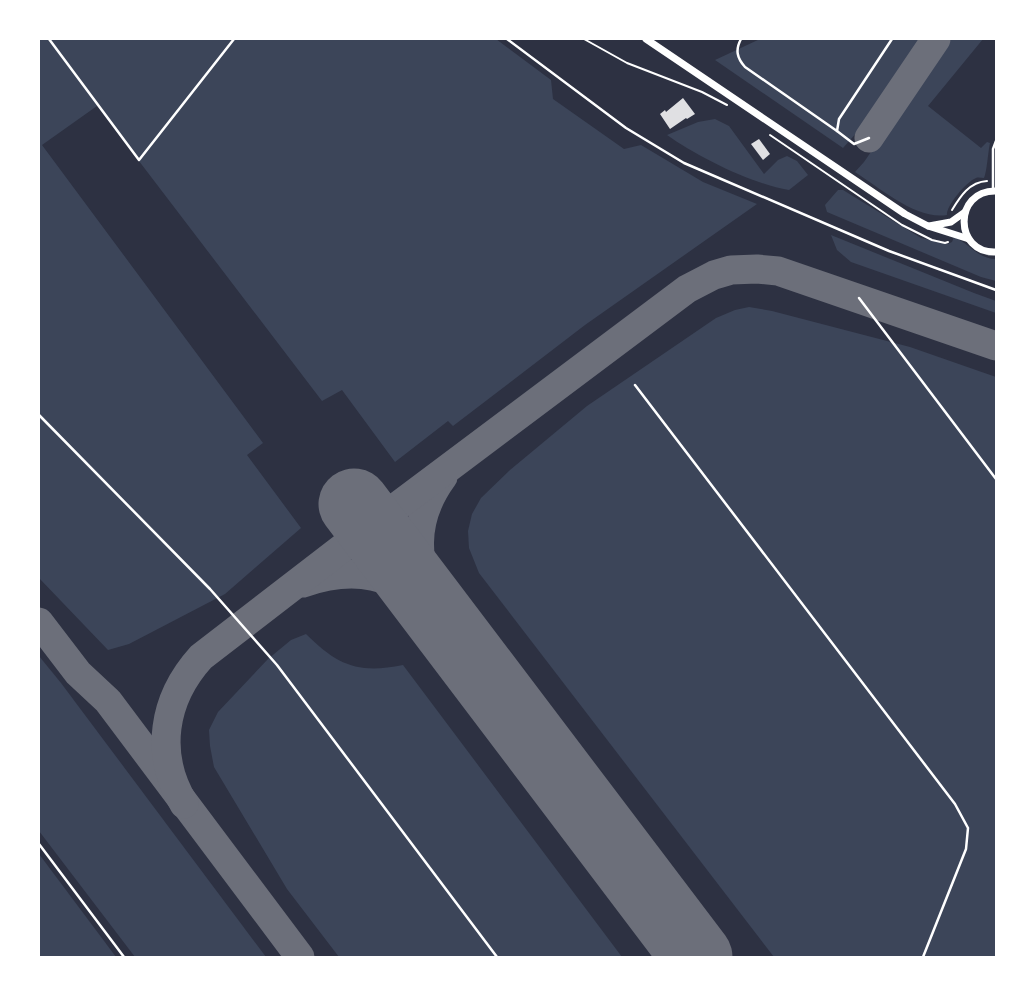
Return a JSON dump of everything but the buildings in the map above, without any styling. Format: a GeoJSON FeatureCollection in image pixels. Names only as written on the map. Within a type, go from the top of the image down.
{"type":"FeatureCollection","features":[{"type":"Feature","properties":{"kind":"main road"},"geometry":{"type":"LineString","coordinates":[[646,39],[905,214],[928,226],[969,239],[982,250],[996,252]]}},
{"type":"Feature","properties":{"kind":"main road"},"geometry":{"type":"LineString","coordinates":[[969,239],[964,226],[965,212],[969,203],[976,196],[984,192],[995,191]]}},
{"type":"Feature","properties":{"kind":"main road"},"geometry":{"type":"LineString","coordinates":[[928,226],[951,222],[965,212]]}},
{"type":"Feature","properties":{"kind":"lane"},"geometry":{"type":"LineString","coordinates":[[49,39],[139,160],[234,39]]}},
{"type":"Feature","properties":{"kind":"lane"},"geometry":{"type":"LineString","coordinates":[[507,39],[626,128],[684,163],[889,251],[996,290]]}},
{"type":"Feature","properties":{"kind":"lane"},"geometry":{"type":"LineString","coordinates":[[741,39],[737,52],[738,60],[745,68],[854,144],[869,138]]}},
{"type":"Feature","properties":{"kind":"lane"},"geometry":{"type":"LineString","coordinates":[[837,131],[839,119],[892,39]]}},
{"type":"Feature","properties":{"kind":"lane"},"geometry":{"type":"LineString","coordinates":[[995,191],[993,149],[996,141]]}},
{"type":"Feature","properties":{"kind":"lane"},"geometry":{"type":"LineString","coordinates":[[859,298],[996,479]]}},
{"type":"Feature","properties":{"kind":"lane"},"geometry":{"type":"LineString","coordinates":[[635,385],[955,804],[968,828],[966,849],[923,957]]}},
{"type":"Feature","properties":{"kind":"lane"},"geometry":{"type":"LineString","coordinates":[[39,415],[210,589],[277,665],[497,957]]}},
{"type":"Feature","properties":{"kind":"lane"},"geometry":{"type":"LineString","coordinates":[[39,844],[124,957]]}},
{"type":"Feature","properties":{"kind":"shaded area"},"geometry":{"type":"Polygon","coordinates":[[[39,39],[496,39],[551,80],[553,99],[624,149],[641,145],[703,182],[757,204],[585,325],[453,426],[448,421],[395,462],[342,390],[322,401],[97,106],[42,145],[263,443],[247,455],[301,528],[225,594],[129,644],[108,650],[39,578],[39,39]]]}},
{"type":"Feature","properties":{"kind":"shaded area"},"geometry":{"type":"Polygon","coordinates":[[[760,39],[922,39],[866,122],[843,148],[715,60],[760,39]]]}},
{"type":"Feature","properties":{"kind":"shaded area"},"geometry":{"type":"Polygon","coordinates":[[[949,39],[983,39],[928,106],[981,148],[987,142],[990,143],[984,178],[972,180],[962,189],[953,200],[947,215],[935,215],[911,208],[855,172],[864,162],[949,39]]]}},
{"type":"Feature","properties":{"kind":"shaded area"},"geometry":{"type":"Polygon","coordinates":[[[715,119],[729,126],[764,174],[778,160],[787,156],[797,161],[808,175],[789,190],[774,187],[742,176],[694,152],[667,135],[698,122],[715,119]]]}},
{"type":"Feature","properties":{"kind":"shaded area"},"geometry":{"type":"Polygon","coordinates":[[[838,190],[843,190],[921,238],[948,244],[952,242],[954,237],[984,257],[996,259],[996,281],[981,277],[827,212],[825,205],[838,190]]]}},
{"type":"Feature","properties":{"kind":"shaded area"},"geometry":{"type":"Polygon","coordinates":[[[831,235],[996,301],[996,313],[851,262],[837,250],[831,235]]]}},
{"type":"Feature","properties":{"kind":"shaded area"},"geometry":{"type":"Polygon","coordinates":[[[749,307],[772,311],[910,347],[996,377],[996,957],[774,957],[479,573],[469,548],[468,531],[472,514],[481,498],[510,470],[587,406],[716,318],[735,310],[749,307]]]}},
{"type":"Feature","properties":{"kind":"shaded area"},"geometry":{"type":"Polygon","coordinates":[[[306,634],[328,654],[350,665],[361,668],[388,668],[403,665],[622,957],[339,957],[287,889],[214,767],[210,746],[209,730],[218,712],[268,659],[291,640],[306,634]]]}},
{"type":"Feature","properties":{"kind":"shaded area"},"geometry":{"type":"Polygon","coordinates":[[[39,656],[266,957],[135,957],[39,831],[39,656]]]}},
{"type":"Feature","properties":{"kind":"shaded area"},"geometry":{"type":"Polygon","coordinates":[[[39,854],[116,957],[39,957],[39,854]]]}},
{"type":"Feature","properties":{"kind":"taxiway"},"geometry":{"type":"LineString","coordinates":[[869,138],[936,39]]}},
{"type":"Feature","properties":{"kind":"taxiway"},"geometry":{"type":"LineString","coordinates":[[184,804],[169,766],[166,747],[167,728],[171,709],[178,691],[188,673],[201,657],[371,526],[687,289],[714,275],[731,270],[757,269],[778,271],[996,346]]}},
{"type":"Feature","properties":{"kind":"taxiway"},"geometry":{"type":"LineString","coordinates":[[435,610],[420,559],[420,542],[425,510],[432,494],[443,477]]}},
{"type":"Feature","properties":{"kind":"taxiway"},"geometry":{"type":"LineString","coordinates":[[303,583],[340,575],[357,574],[373,576],[404,588],[435,610]]}},
{"type":"Feature","properties":{"kind":"taxiway"},"geometry":{"type":"LineString","coordinates":[[39,622],[78,673],[108,701],[300,957]]}},
{"type":"Feature","properties":{"kind":"runway"},"geometry":{"type":"LineString","coordinates":[[354,504],[697,957]]}}]}
